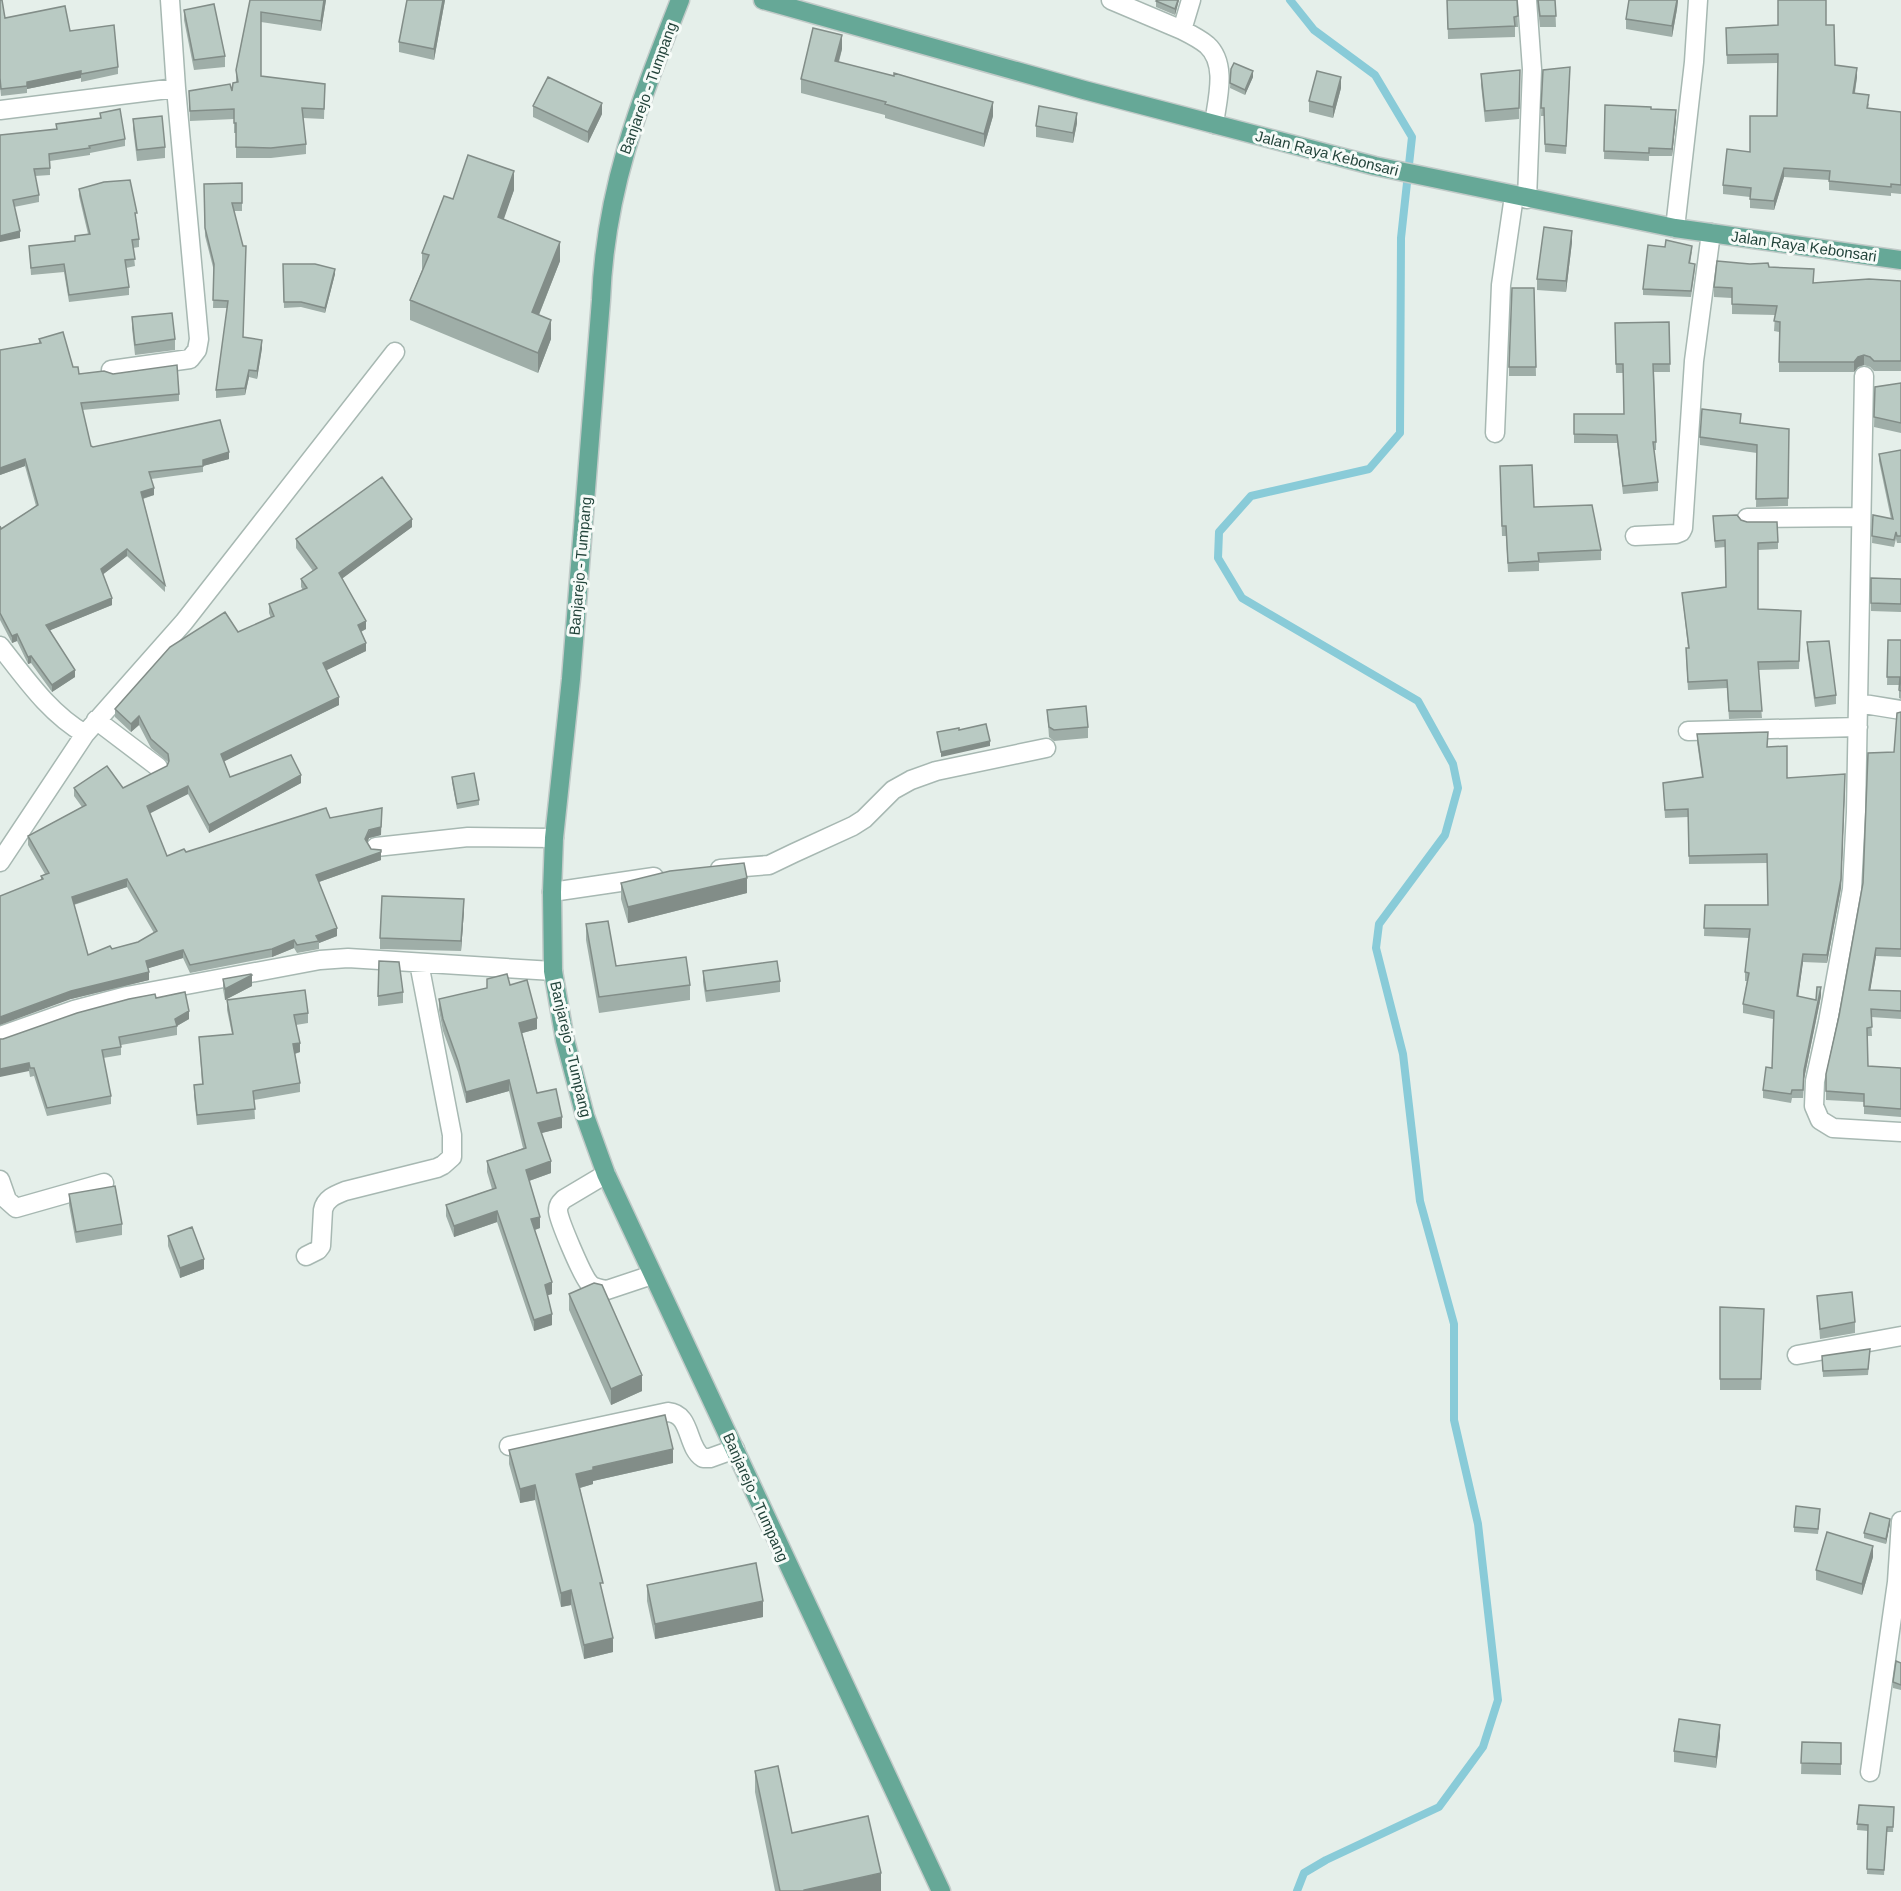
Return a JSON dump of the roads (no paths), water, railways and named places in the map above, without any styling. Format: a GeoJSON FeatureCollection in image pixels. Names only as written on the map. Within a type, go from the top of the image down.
{"type":"FeatureCollection","features":[{"type":"Feature","properties":{"kind":"main road","name":"Banjarejo - Tumpang"},"geometry":{"type":"LineString","coordinates":[[680,0],[642,96],[620,164],[607,230],[571,679],[554,838],[553,971],[579,1095],[606,1174],[938,1890]]}},
{"type":"Feature","properties":{"kind":"main road","name":"Jalan Raya Kebonsari"},"geometry":{"type":"LineString","coordinates":[[763,0],[1084,90],[1375,166],[1675,228],[1901,260]]}},
{"type":"Feature","properties":{"kind":"street"},"geometry":{"type":"LineString","coordinates":[[111,370],[190,359],[197,350],[199,339],[170,0]]}},
{"type":"Feature","properties":{"kind":"street"},"geometry":{"type":"LineString","coordinates":[[1110,0],[1182,30],[1207,45],[1217,62],[1219,88],[1214,124]]}},
{"type":"Feature","properties":{"kind":"street"},"geometry":{"type":"LineString","coordinates":[[1182,30],[1191,0]]}},
{"type":"Feature","properties":{"kind":"street"},"geometry":{"type":"LineString","coordinates":[[1495,433],[1501,285],[1521,197],[1532,69],[1527,0]]}},
{"type":"Feature","properties":{"kind":"street"},"geometry":{"type":"LineString","coordinates":[[1675,228],[1694,62],[1698,0]]}},
{"type":"Feature","properties":{"kind":"street"},"geometry":{"type":"LineString","coordinates":[[0,110],[176,88]]}},
{"type":"Feature","properties":{"kind":"street"},"geometry":{"type":"LineString","coordinates":[[1635,536],[1676,534],[1683,528],[1694,361],[1711,233]]}},
{"type":"Feature","properties":{"kind":"street"},"geometry":{"type":"LineString","coordinates":[[0,862],[84,726],[183,622],[395,351]]}},
{"type":"Feature","properties":{"kind":"street"},"geometry":{"type":"LineString","coordinates":[[1864,376],[1858,727],[1852,889],[1815,1081],[1814,1106],[1820,1120],[1833,1128],[1901,1132]]}},
{"type":"Feature","properties":{"kind":"street"},"geometry":{"type":"LineString","coordinates":[[1747,518],[1861,517]]}},
{"type":"Feature","properties":{"kind":"street"},"geometry":{"type":"LineString","coordinates":[[0,646],[49,707],[158,767]]}},
{"type":"Feature","properties":{"kind":"street"},"geometry":{"type":"LineString","coordinates":[[1858,703],[1901,710]]}},
{"type":"Feature","properties":{"kind":"street"},"geometry":{"type":"LineString","coordinates":[[1688,731],[1858,727]]}},
{"type":"Feature","properties":{"kind":"street"},"geometry":{"type":"LineString","coordinates":[[703,871],[769,865],[853,826],[864,819],[886,795],[911,780],[936,771],[1046,748]]}},
{"type":"Feature","properties":{"kind":"street"},"geometry":{"type":"LineString","coordinates":[[376,847],[468,837],[554,838]]}},
{"type":"Feature","properties":{"kind":"street"},"geometry":{"type":"LineString","coordinates":[[552,892],[676,874]]}},
{"type":"Feature","properties":{"kind":"street"},"geometry":{"type":"LineString","coordinates":[[0,1036],[74,1010],[127,996],[293,965],[348,958],[553,971]]}},
{"type":"Feature","properties":{"kind":"street"},"geometry":{"type":"LineString","coordinates":[[306,1256],[321,1246],[323,1210],[331,1198],[345,1191],[440,1167],[452,1157],[452,1135],[419,963]]}},
{"type":"Feature","properties":{"kind":"street"},"geometry":{"type":"LineString","coordinates":[[606,1174],[564,1198],[559,1205],[559,1216],[578,1262],[589,1283],[607,1290],[652,1275]]}},
{"type":"Feature","properties":{"kind":"street"},"geometry":{"type":"LineString","coordinates":[[0,1180],[7,1200],[16,1208],[104,1183]]}},
{"type":"Feature","properties":{"kind":"street"},"geometry":{"type":"LineString","coordinates":[[1797,1355],[1901,1336]]}},
{"type":"Feature","properties":{"kind":"street"},"geometry":{"type":"LineString","coordinates":[[509,1446],[668,1412],[677,1413],[680,1416],[696,1452],[703,1458],[710,1458],[735,1449]]}},
{"type":"Feature","properties":{"kind":"street"},"geometry":{"type":"LineString","coordinates":[[1870,1772],[1897,1582],[1901,1521]]}},
{"type":"Feature","properties":{"kind":"waterway"},"geometry":{"type":"LineString","coordinates":[[1290,0],[1314,30],[1375,75],[1412,137],[1401,238],[1400,433],[1369,469],[1251,496],[1219,532],[1218,558],[1242,598],[1418,701],[1453,764],[1458,788],[1445,835],[1379,924],[1376,948],[1403,1054],[1420,1201],[1454,1324],[1454,1420],[1478,1524],[1498,1700],[1483,1747],[1439,1807],[1326,1860],[1304,1873],[1297,1891]]}}]}
